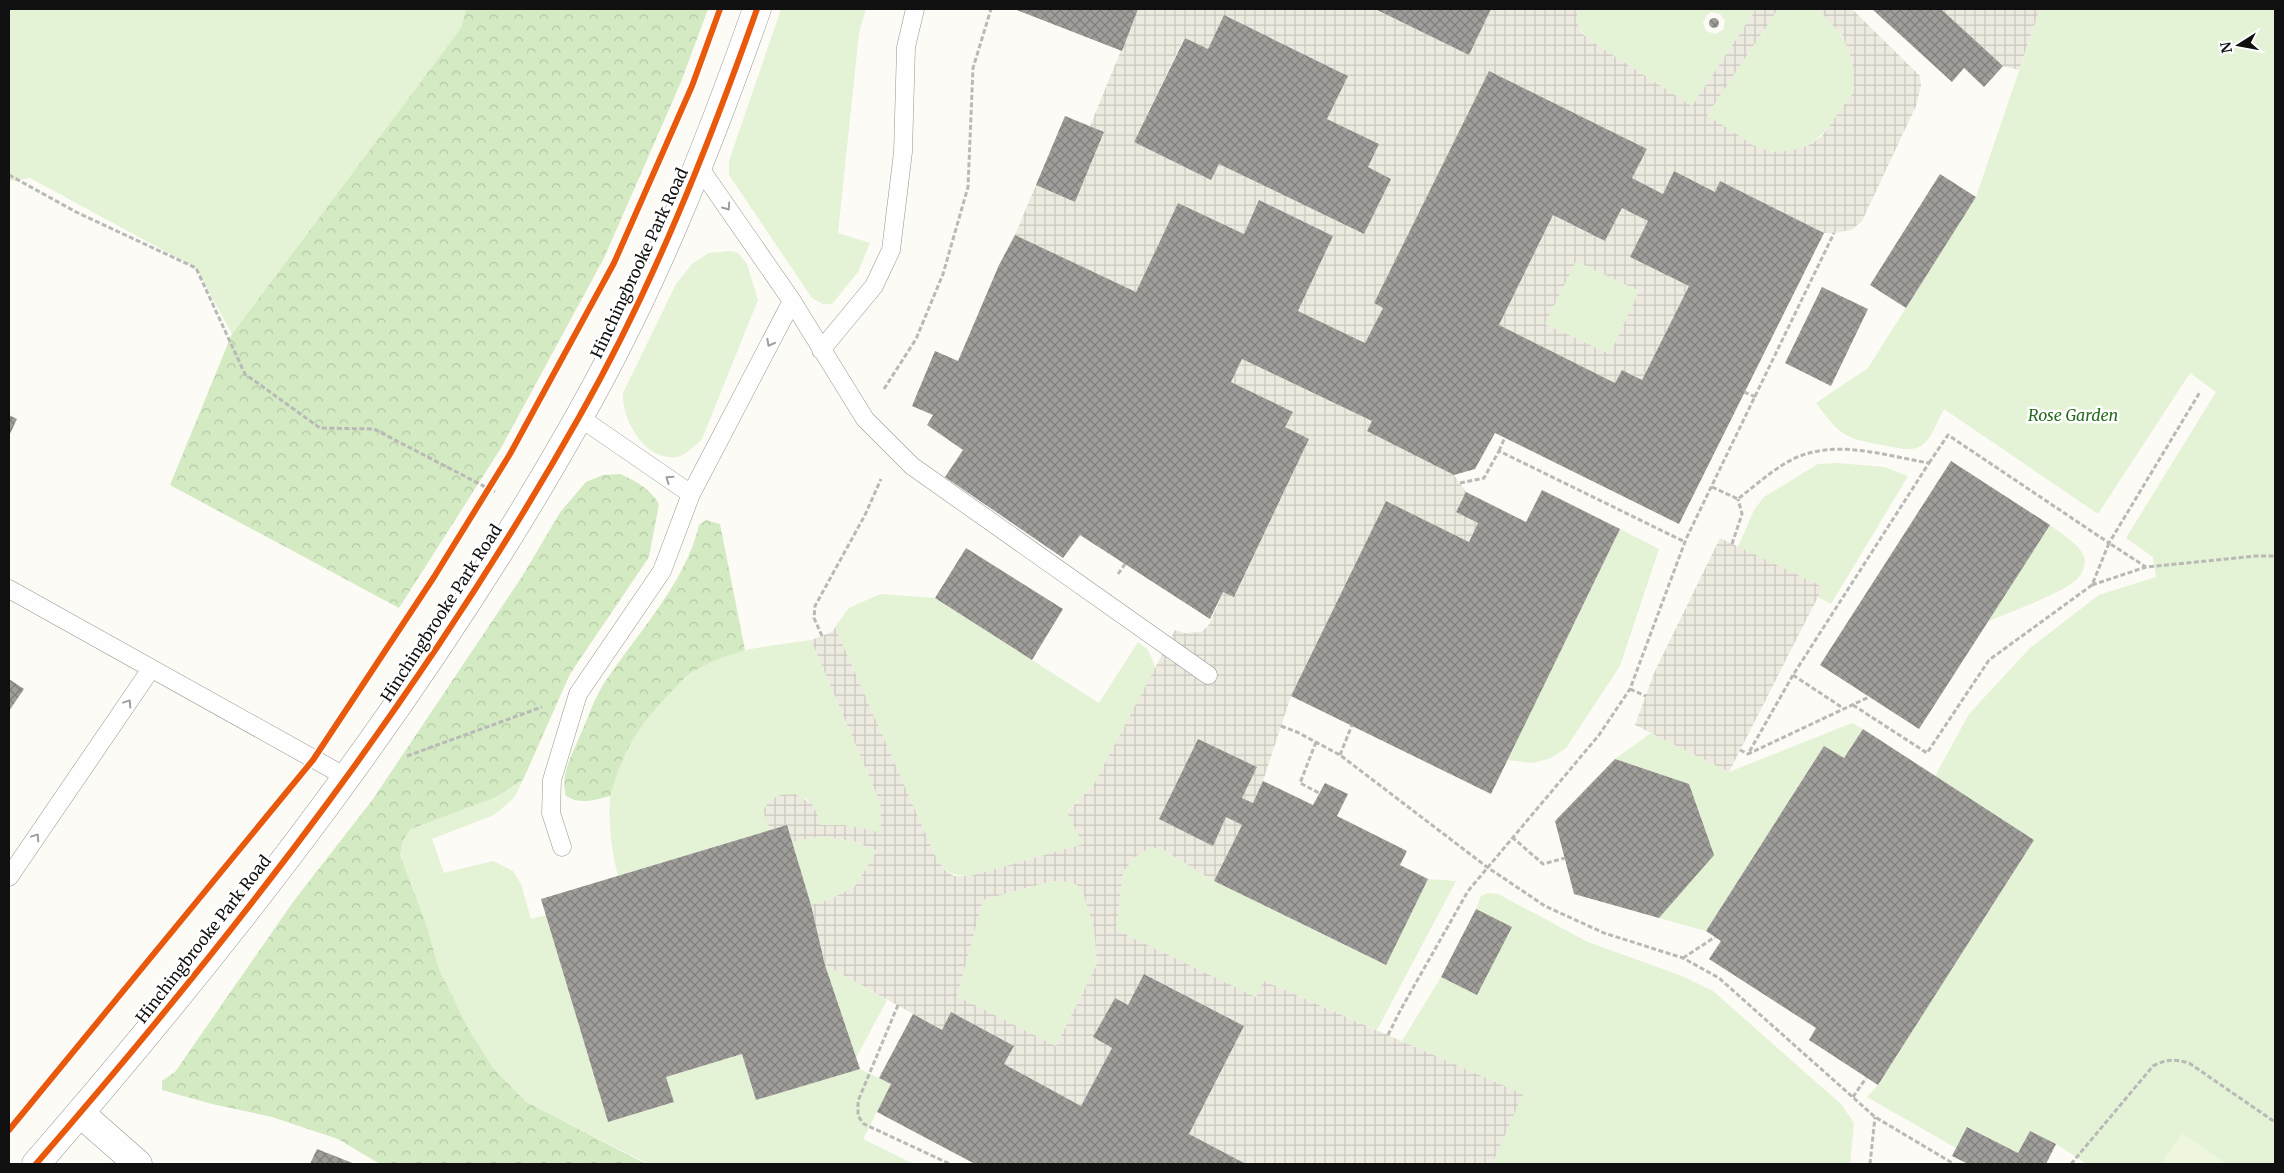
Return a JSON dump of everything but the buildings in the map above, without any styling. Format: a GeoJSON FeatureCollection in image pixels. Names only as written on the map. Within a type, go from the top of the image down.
{"type":"FeatureCollection","features":[{"type":"Feature","properties":{"kind":"street","name":"Hinchingbrooke Park Road"},"geometry":{"type":"LineString","coordinates":[[36,1164],[223,939],[346,777],[469,601],[580,417],[652,274],[699,167],[757,9]]}},
{"type":"Feature","properties":{"kind":"street"},"geometry":{"type":"LineString","coordinates":[[80,1113],[138,1164]]}},
{"type":"Feature","properties":{"kind":"lane"},"geometry":{"type":"LineString","coordinates":[[821,350],[874,286],[891,250],[903,152],[906,48],[915,9]]}},
{"type":"Feature","properties":{"kind":"lane"},"geometry":{"type":"LineString","coordinates":[[699,167],[792,301],[865,419],[912,466],[1208,675]]}},
{"type":"Feature","properties":{"kind":"lane"},"geometry":{"type":"LineString","coordinates":[[562,847],[551,813],[552,780],[578,694],[662,572],[691,494],[792,301]]}},
{"type":"Feature","properties":{"kind":"lane"},"geometry":{"type":"LineString","coordinates":[[580,417],[691,494]]}},
{"type":"Feature","properties":{"kind":"lane"},"geometry":{"type":"LineString","coordinates":[[9,589],[346,777]]}},
{"type":"Feature","properties":{"kind":"lane"},"geometry":{"type":"LineString","coordinates":[[9,877],[151,669]]}},
{"type":"Feature","properties":{"kind":"path"},"geometry":{"type":"LineString","coordinates":[[865,419],[916,339],[943,274],[968,187],[973,68],[990,9]]}},
{"type":"Feature","properties":{"kind":"path"},"geometry":{"type":"LineString","coordinates":[[9,175],[76,212],[196,268],[245,374],[320,428],[374,428],[490,487],[522,513]]}},
{"type":"Feature","properties":{"kind":"path"},"geometry":{"type":"LineString","coordinates":[[1388,1035],[1468,891],[1599,736],[1630,689],[1685,542],[1834,233]]}},
{"type":"Feature","properties":{"kind":"path"},"geometry":{"type":"LineString","coordinates":[[1744,392],[1756,397]]}},
{"type":"Feature","properties":{"kind":"path"},"geometry":{"type":"LineString","coordinates":[[2092,585],[2109,543],[2200,392]]}},
{"type":"Feature","properties":{"kind":"path"},"geometry":{"type":"LineString","coordinates":[[1748,754],[1793,675],[1948,435],[2146,567]]}},
{"type":"Feature","properties":{"kind":"path"},"geometry":{"type":"LineString","coordinates":[[1460,483],[1484,478],[1505,438]]}},
{"type":"Feature","properties":{"kind":"path"},"geometry":{"type":"LineString","coordinates":[[1738,499],[1784,463],[1814,450],[1841,448],[1929,463]]}},
{"type":"Feature","properties":{"kind":"path"},"geometry":{"type":"LineString","coordinates":[[822,636],[814,618],[815,606],[865,515],[895,449]]}},
{"type":"Feature","properties":{"kind":"path"},"geometry":{"type":"LineString","coordinates":[[1499,451],[1685,542]]}},
{"type":"Feature","properties":{"kind":"path"},"geometry":{"type":"LineString","coordinates":[[485,495],[495,479]]}},
{"type":"Feature","properties":{"kind":"path"},"geometry":{"type":"LineString","coordinates":[[1712,487],[1738,499]]}},
{"type":"Feature","properties":{"kind":"path"},"geometry":{"type":"LineString","coordinates":[[1732,544],[1742,514],[1738,499]]}},
{"type":"Feature","properties":{"kind":"path"},"geometry":{"type":"LineString","coordinates":[[1853,705],[1927,753],[1989,660],[2092,585],[2146,567],[2255,556],[2275,556]]}},
{"type":"Feature","properties":{"kind":"path"},"geometry":{"type":"LineString","coordinates":[[1793,675],[1844,708]]}},
{"type":"Feature","properties":{"kind":"path"},"geometry":{"type":"LineString","coordinates":[[1630,689],[1646,696]]}},
{"type":"Feature","properties":{"kind":"path"},"geometry":{"type":"LineString","coordinates":[[402,758],[578,694]]}},
{"type":"Feature","properties":{"kind":"path"},"geometry":{"type":"LineString","coordinates":[[1748,754],[1868,697]]}},
{"type":"Feature","properties":{"kind":"path"},"geometry":{"type":"LineString","coordinates":[[1340,755],[1352,725]]}},
{"type":"Feature","properties":{"kind":"path"},"geometry":{"type":"LineString","coordinates":[[1281,726],[1340,755],[1487,867],[1545,906],[1604,933],[1682,958],[1718,978],[1876,1117],[1954,1164]]}},
{"type":"Feature","properties":{"kind":"path"},"geometry":{"type":"LineString","coordinates":[[1316,742],[1300,783],[1320,793]]}},
{"type":"Feature","properties":{"kind":"path"},"geometry":{"type":"LineString","coordinates":[[1740,750],[1748,754]]}},
{"type":"Feature","properties":{"kind":"path"},"geometry":{"type":"LineString","coordinates":[[1512,837],[1543,864],[1565,858]]}},
{"type":"Feature","properties":{"kind":"path"},"geometry":{"type":"LineString","coordinates":[[1682,958],[1715,937]]}},
{"type":"Feature","properties":{"kind":"path"},"geometry":{"type":"LineString","coordinates":[[898,1005],[858,1101],[858,1116],[864,1124],[950,1164]]}},
{"type":"Feature","properties":{"kind":"path"},"geometry":{"type":"LineString","coordinates":[[2071,1164],[2153,1066],[2163,1061],[2174,1059],[2189,1063],[2275,1122]]}},
{"type":"Feature","properties":{"kind":"path"},"geometry":{"type":"LineString","coordinates":[[1854,1097],[1866,1078]]}},
{"type":"Feature","properties":{"kind":"path"},"geometry":{"type":"LineString","coordinates":[[1870,1164],[1876,1117]]}},
{"type":"Feature","properties":{"kind":"green space"},"geometry":{"type":"Polygon","coordinates":[[[1812,8],[1824,13],[1838,31],[1847,47],[1854,73],[1851,97],[1826,130],[1819,137],[1801,148],[1792,152],[1781,153],[1753,145],[1707,115],[1778,9],[1812,8]]]}},
{"type":"Feature","properties":{"kind":"green space"},"geometry":{"type":"Polygon","coordinates":[[[9,9],[466,9],[461,28],[232,334],[196,268],[30,178],[9,181],[9,9]]]}},
{"type":"Feature","properties":{"kind":"green space"},"geometry":{"type":"Polygon","coordinates":[[[466,9],[708,9],[681,82],[604,258],[501,448],[399,608],[170,485],[232,334],[461,28],[466,9]]]}},
{"type":"Feature","properties":{"kind":"green space"},"geometry":{"type":"Polygon","coordinates":[[[781,9],[866,9],[859,33],[838,233],[870,243],[858,272],[832,304],[823,304],[812,298],[729,175],[729,161],[781,9]]]}},
{"type":"Feature","properties":{"kind":"green space"},"geometry":{"type":"Polygon","coordinates":[[[1578,9],[1756,9],[1692,106],[1594,43],[1580,28],[1577,14],[1578,9]],[[1711,12],[1707,15],[1703,23],[1706,31],[1715,34],[1723,30],[1725,21],[1720,14],[1711,12]]]}},
{"type":"Feature","properties":{"kind":"green space","name":"Rose Garden"},"geometry":{"type":"Polygon","coordinates":[[[2040,9],[2275,9],[2275,1164],[2087,1164],[2056,1144],[2030,1131],[2018,1153],[1968,1127],[1956,1148],[1867,1097],[1878,1085],[2034,840],[1935,776],[1969,714],[2030,648],[2099,595],[2156,577],[2153,557],[2126,538],[2216,392],[2190,373],[2098,514],[1944,409],[1934,430],[1924,444],[1908,449],[1863,441],[1846,435],[1832,423],[1816,403],[1868,368],[1976,197],[2040,9]]]}},
{"type":"Feature","properties":{"kind":"green space"},"geometry":{"type":"Polygon","coordinates":[[[730,251],[738,253],[747,264],[758,300],[702,439],[680,456],[665,457],[645,446],[637,437],[626,415],[623,393],[676,284],[692,264],[709,253],[730,251]]]}},
{"type":"Feature","properties":{"kind":"green space"},"geometry":{"type":"Polygon","coordinates":[[[1576,260],[1639,291],[1610,354],[1545,324],[1576,260]]]}},
{"type":"Feature","properties":{"kind":"green space"},"geometry":{"type":"Polygon","coordinates":[[[1838,463],[1884,467],[1908,476],[1831,604],[1818,597],[1823,587],[1738,547],[1754,510],[1764,497],[1818,464],[1838,463]]]}},
{"type":"Feature","properties":{"kind":"green space"},"geometry":{"type":"Polygon","coordinates":[[[620,474],[642,486],[659,504],[649,557],[570,674],[523,780],[494,798],[411,829],[403,840],[400,855],[426,924],[439,969],[468,1028],[493,1068],[525,1101],[646,1164],[380,1164],[338,1139],[272,1117],[212,1104],[162,1090],[162,1081],[175,1072],[293,902],[373,799],[523,575],[561,511],[586,482],[603,475],[620,474]]]}},
{"type":"Feature","properties":{"kind":"green space"},"geometry":{"type":"Polygon","coordinates":[[[706,520],[720,524],[745,650],[699,668],[685,678],[661,702],[642,726],[627,751],[610,796],[588,801],[572,799],[566,796],[565,773],[596,698],[603,685],[671,588],[683,568],[699,525],[706,520]]]}},
{"type":"Feature","properties":{"kind":"green space"},"geometry":{"type":"Polygon","coordinates":[[[2050,525],[2074,543],[2082,552],[2085,562],[2080,576],[2062,590],[1987,622],[2050,525]]]}},
{"type":"Feature","properties":{"kind":"green space"},"geometry":{"type":"Polygon","coordinates":[[[1620,529],[1659,549],[1620,666],[1566,748],[1551,758],[1533,763],[1507,760],[1620,529]]]}},
{"type":"Feature","properties":{"kind":"green space"},"geometry":{"type":"Polygon","coordinates":[[[880,594],[935,598],[1099,703],[1138,642],[1148,650],[1156,669],[1093,786],[1067,811],[1083,844],[970,876],[951,873],[937,860],[835,627],[849,608],[880,594]]]}},
{"type":"Feature","properties":{"kind":"green space"},"geometry":{"type":"Polygon","coordinates":[[[811,640],[880,802],[881,834],[843,825],[820,825],[815,810],[805,798],[771,830],[618,876],[611,837],[610,797],[614,778],[622,757],[634,736],[649,716],[683,680],[718,658],[752,649],[811,640]]]}},
{"type":"Feature","properties":{"kind":"green space"},"geometry":{"type":"Polygon","coordinates":[[[1852,723],[1863,729],[1844,758],[1824,746],[1706,931],[1659,918],[1713,855],[1615,759],[1651,733],[1729,772],[1852,723]]]}},
{"type":"Feature","properties":{"kind":"green space"},"geometry":{"type":"Polygon","coordinates":[[[523,780],[514,798],[494,815],[432,839],[444,873],[493,861],[513,871],[521,884],[531,919],[546,915],[608,1122],[674,1102],[666,1077],[742,1054],[860,1069],[891,1084],[863,1139],[914,1164],[648,1164],[525,1101],[493,1068],[468,1028],[439,969],[426,924],[400,855],[403,840],[411,829],[494,798],[523,780]]]}},
{"type":"Feature","properties":{"kind":"green space"},"geometry":{"type":"Polygon","coordinates":[[[823,836],[856,842],[877,851],[855,886],[836,897],[811,905],[791,842],[823,836]]]}},
{"type":"Feature","properties":{"kind":"green space"},"geometry":{"type":"Polygon","coordinates":[[[1150,848],[1162,849],[1214,881],[1385,965],[1428,879],[1456,881],[1377,1030],[1264,981],[1257,998],[1116,930],[1123,872],[1135,857],[1150,848]]]}},
{"type":"Feature","properties":{"kind":"green space"},"geometry":{"type":"Polygon","coordinates":[[[1052,881],[1069,882],[1078,885],[1083,893],[1094,928],[1097,964],[1056,1046],[957,996],[983,900],[1052,881]]]}},
{"type":"Feature","properties":{"kind":"green space"},"geometry":{"type":"Polygon","coordinates":[[[1488,893],[1498,894],[1588,942],[1682,976],[1713,991],[1841,1104],[1854,1123],[1850,1164],[1492,1164],[1522,1094],[1402,1041],[1441,977],[1477,995],[1476,909],[1481,896],[1488,893]]]}},
{"type":"Feature","properties":{"kind":"green space"},"geometry":{"type":"Polygon","coordinates":[[[825,965],[887,1000],[856,1058],[825,965]]]}},
{"type":"Feature","properties":{"kind":"green space"},"geometry":{"type":"Polygon","coordinates":[[[2182,1133],[2227,1164],[2161,1164],[2182,1133]]]}},
{"type":"Feature","properties":{"kind":"shaded area"},"geometry":{"type":"Polygon","coordinates":[[[1138,9],[1375,9],[1469,55],[1491,9],[1578,9],[1578,25],[1583,34],[1692,106],[1756,9],[1778,9],[1707,115],[1753,145],[1772,152],[1789,151],[1807,146],[1822,136],[1853,93],[1852,59],[1842,35],[1818,9],[1852,9],[1920,76],[1921,86],[1916,106],[1862,221],[1851,230],[1824,233],[1720,181],[1715,192],[1674,171],[1663,194],[1632,178],[1647,149],[1489,71],[1374,303],[1383,308],[1365,343],[1298,311],[1333,236],[1260,200],[1244,234],[1178,203],[1136,292],[1015,235],[1036,185],[1075,202],[1104,133],[1090,126],[1138,9]],[[1224,15],[1208,49],[1184,38],[1134,142],[1211,180],[1219,164],[1364,234],[1391,179],[1368,167],[1379,144],[1327,119],[1348,76],[1224,15]]]}},
{"type":"Feature","properties":{"kind":"shaded area"},"geometry":{"type":"Polygon","coordinates":[[[1941,9],[2040,9],[2019,70],[2003,66],[1941,9]]]}},
{"type":"Feature","properties":{"kind":"shaded area"},"geometry":{"type":"Polygon","coordinates":[[[1622,208],[1648,221],[1689,286],[1642,380],[1622,370],[1615,383],[1499,325],[1553,215],[1605,241],[1622,208]],[[1576,261],[1545,324],[1610,354],[1639,291],[1576,261]]]}},
{"type":"Feature","properties":{"kind":"shaded area"},"geometry":{"type":"Polygon","coordinates":[[[1242,359],[1372,421],[1454,475],[1466,492],[1456,512],[1478,523],[1469,542],[1386,501],[1291,696],[1263,781],[1253,803],[1242,798],[1257,767],[1198,739],[1159,819],[1213,845],[1226,817],[1242,825],[1214,881],[1162,849],[1150,848],[1135,857],[1123,872],[1116,930],[1256,997],[1264,981],[1523,1094],[1492,1164],[1246,1164],[1189,1134],[1244,1026],[1145,974],[1128,1005],[1115,998],[1093,1037],[1112,1048],[1081,1106],[1004,1064],[1014,1046],[942,1030],[825,965],[811,905],[833,898],[855,886],[877,851],[856,842],[823,836],[791,842],[771,830],[763,811],[769,801],[780,795],[795,794],[812,804],[820,825],[843,825],[872,830],[881,834],[880,802],[811,640],[832,632],[835,627],[937,860],[945,870],[954,876],[970,876],[1083,844],[1067,812],[1093,786],[1175,630],[1184,633],[1201,632],[1209,625],[1223,592],[1235,596],[1309,439],[1285,427],[1293,412],[1231,382],[1242,359]],[[1052,881],[983,900],[957,996],[1056,1046],[1097,964],[1094,928],[1083,893],[1077,885],[1069,882],[1052,881]]]}},
{"type":"Feature","properties":{"kind":"shaded area"},"geometry":{"type":"Polygon","coordinates":[[[1720,538],[1823,587],[1729,772],[1635,725],[1654,673],[1720,538]]]}},
{"type":"Feature","properties":{"kind":"cycle path"},"geometry":{"type":"LineString","coordinates":[[9,1130],[313,760],[434,577],[510,454],[614,263],[692,86],[720,9]]}},
{"type":"Feature","properties":{"kind":"cycle path"},"geometry":{"type":"LineString","coordinates":[[36,1164],[184,988],[326,805],[393,712],[458,616],[520,518],[605,370],[654,269],[698,166],[757,9]]}}]}
